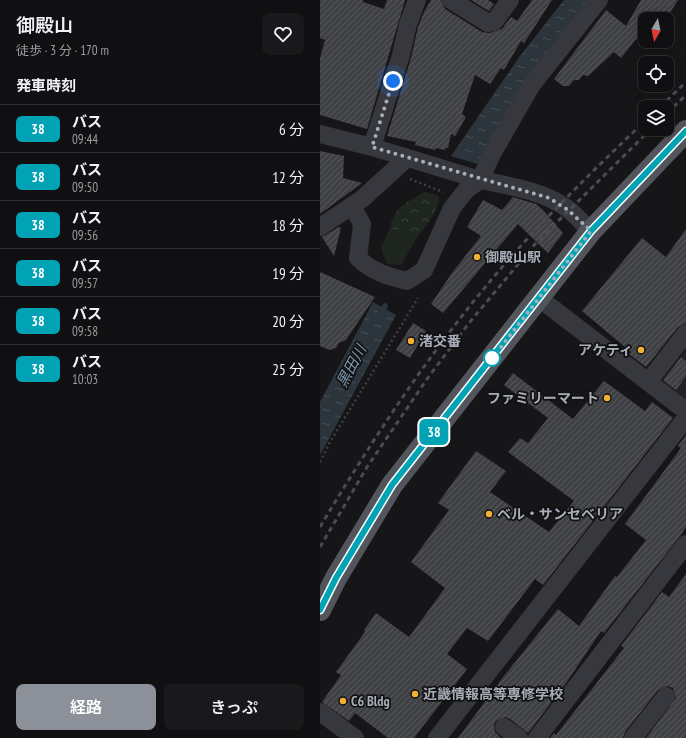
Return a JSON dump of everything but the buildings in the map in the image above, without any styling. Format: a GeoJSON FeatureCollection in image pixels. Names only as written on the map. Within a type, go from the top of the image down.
{"type":"FeatureCollection","features":[{"type":"Feature","properties":{"kind":"main road"},"geometry":{"type":"LineString","coordinates":[[320,610],[336,578],[392,485],[591,231],[686,131]]}},
{"type":"Feature","properties":{"kind":"street"},"geometry":{"type":"LineString","coordinates":[[372,147],[402,55],[408,24],[417,0]]}},
{"type":"Feature","properties":{"kind":"street"},"geometry":{"type":"LineString","coordinates":[[451,0],[488,23],[494,22],[510,0]]}},
{"type":"Feature","properties":{"kind":"street"},"geometry":{"type":"LineString","coordinates":[[352,206],[362,224],[358,258],[366,266],[382,274],[407,281],[424,270],[452,208],[467,189],[480,180],[492,154],[532,86],[599,0]]}},
{"type":"Feature","properties":{"kind":"street"},"geometry":{"type":"LineString","coordinates":[[320,134],[372,147],[480,180],[522,189],[549,198],[568,210],[591,231]]}},
{"type":"Feature","properties":{"kind":"street"},"geometry":{"type":"LineString","coordinates":[[320,227],[352,206],[408,158]]}},
{"type":"Feature","properties":{"kind":"street"},"geometry":{"type":"LineString","coordinates":[[539,298],[686,411]]}},
{"type":"Feature","properties":{"kind":"street"},"geometry":{"type":"LineString","coordinates":[[648,382],[686,333]]}},
{"type":"Feature","properties":{"kind":"street"},"geometry":{"type":"LineString","coordinates":[[437,738],[686,418]]}},
{"type":"Feature","properties":{"kind":"street"},"geometry":{"type":"LineString","coordinates":[[537,738],[686,544]]}},
{"type":"Feature","properties":{"kind":"street"},"geometry":{"type":"LineString","coordinates":[[633,738],[666,696]]}},
{"type":"Feature","properties":{"kind":"street"},"geometry":{"type":"LineString","coordinates":[[320,712],[355,738]]}},
{"type":"Feature","properties":{"kind":"street"},"geometry":{"type":"LineString","coordinates":[[504,727],[519,738]]}},
{"type":"Feature","properties":{"kind":"path"},"geometry":{"type":"LineString","coordinates":[[391,173],[460,198]]}},
{"type":"Feature","properties":{"kind":"path"},"geometry":{"type":"LineString","coordinates":[[320,462],[330,442],[418,298]]}},
{"type":"Feature","properties":{"kind":"shaded area"},"geometry":{"type":"Polygon","coordinates":[[[686,350],[686,405],[664,388],[665,378],[686,350]]]}},
{"type":"Feature","properties":{"kind":"green space"},"geometry":{"type":"Polygon","coordinates":[[[424,192],[439,196],[439,201],[432,217],[418,236],[390,228],[394,215],[398,210],[424,192]]]}},
{"type":"Feature","properties":{"kind":"green space"},"geometry":{"type":"Polygon","coordinates":[[[390,228],[418,236],[401,265],[387,264],[381,248],[390,228]]]}},
{"type":"Feature","properties":{"kind":"water"},"geometry":{"type":"Polygon","coordinates":[[[564,0],[592,0],[489,144],[477,164],[451,156],[520,56],[564,0]]]}},
{"type":"Feature","properties":{"kind":"water"},"geometry":{"type":"Polygon","coordinates":[[[373,302],[396,315],[320,455],[320,402],[373,302]]]}},
{"type":"Feature","properties":{"kind":"waterway","name":"黒田川"},"geometry":{"type":"LineString","coordinates":[[380,315],[385,306]]}},
{"type":"Feature","properties":{"kind":"railway"},"geometry":{"type":"LineString","coordinates":[[667,100],[686,82]]}},
{"type":"Feature","properties":{"kind":"railway"},"geometry":{"type":"LineString","coordinates":[[674,106],[686,95]]}},
{"type":"Feature","properties":{"kind":"railway"},"geometry":{"type":"LineString","coordinates":[[320,527],[367,451],[416,377],[470,306],[542,223],[638,128]]}},
{"type":"Feature","properties":{"kind":"railway"},"geometry":{"type":"LineString","coordinates":[[320,547],[367,467],[427,379],[469,323],[535,244],[644,136]]}},
{"type":"Feature","properties":{"kind":"bus line","name":"38"},"geometry":{"type":"LineString","coordinates":[[320,610],[336,578],[392,485],[591,231],[686,131]]}},
{"type":"Feature","properties":{"kind":"place","name":"御殿山駅"},"geometry":{"type":"Point","coordinates":[477,257]}},
{"type":"Feature","properties":{"kind":"place","name":"渚交番"},"geometry":{"type":"Point","coordinates":[411,341]}},
{"type":"Feature","properties":{"kind":"place","name":"アケティ"},"geometry":{"type":"Point","coordinates":[641,350]}},
{"type":"Feature","properties":{"kind":"place","name":"ファミリーマート"},"geometry":{"type":"Point","coordinates":[607,398]}},
{"type":"Feature","properties":{"kind":"place","name":"ベル・サンセベリア"},"geometry":{"type":"Point","coordinates":[489,514]}},
{"type":"Feature","properties":{"kind":"place","name":"近畿情報高等専修学校"},"geometry":{"type":"Point","coordinates":[415,694]}},
{"type":"Feature","properties":{"kind":"place","name":"C6 Bldg"},"geometry":{"type":"Point","coordinates":[343,701]}},
{"type":"Feature","properties":{"kind":"route"},"geometry":{"type":"LineString","coordinates":[[393,81],[372,147],[480,180],[522,189],[549,198],[568,210],[591,231],[490,361],[492,358]]}}]}
